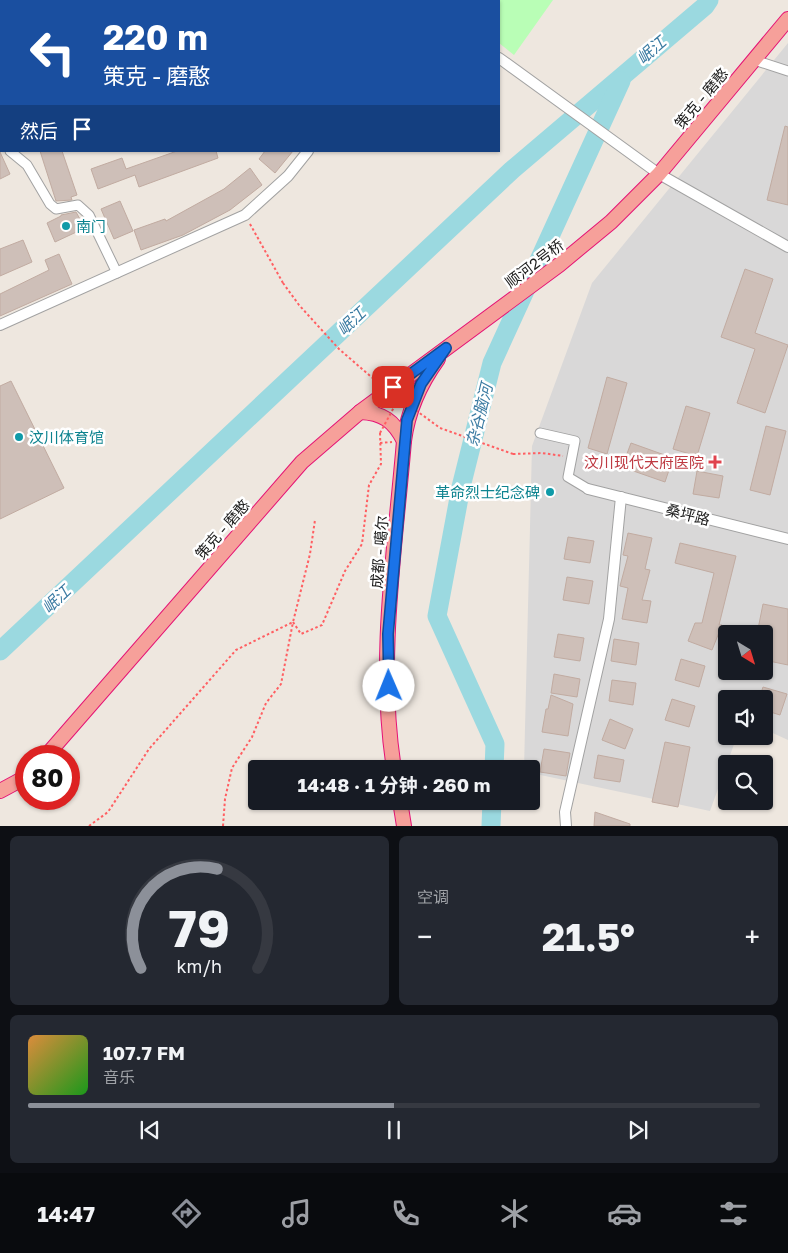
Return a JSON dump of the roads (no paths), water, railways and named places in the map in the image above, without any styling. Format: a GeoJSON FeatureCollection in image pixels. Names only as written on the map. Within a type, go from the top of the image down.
{"type":"FeatureCollection","features":[{"type":"Feature","properties":{"kind":"highway","name":"策克 - 磨憨"},"geometry":{"type":"LineString","coordinates":[[636,197],[659,174],[788,19]]}},
{"type":"Feature","properties":{"kind":"highway","name":"顺河2号桥"},"geometry":{"type":"LineString","coordinates":[[446,348],[559,265],[611,222],[636,197]]}},
{"type":"Feature","properties":{"kind":"highway","name":"策克 - 磨憨"},"geometry":{"type":"LineString","coordinates":[[56,745],[302,462],[360,412],[446,348]]}},
{"type":"Feature","properties":{"kind":"highway","name":"成都 - 噶尔"},"geometry":{"type":"LineString","coordinates":[[393,760],[390,739],[388,634],[405,435],[407,420],[421,384],[446,348]]}},
{"type":"Feature","properties":{"kind":"highway"},"geometry":{"type":"LineString","coordinates":[[360,412],[383,415],[393,422],[405,435]]}},
{"type":"Feature","properties":{"kind":"highway"},"geometry":{"type":"LineString","coordinates":[[0,791],[15,783]]}},
{"type":"Feature","properties":{"kind":"highway"},"geometry":{"type":"LineString","coordinates":[[401,810],[404,826]]}},
{"type":"Feature","properties":{"kind":"street"},"geometry":{"type":"LineString","coordinates":[[754,60],[788,71]]}},
{"type":"Feature","properties":{"kind":"street"},"geometry":{"type":"LineString","coordinates":[[503,61],[659,174],[788,247]]}},
{"type":"Feature","properties":{"kind":"street"},"geometry":{"type":"LineString","coordinates":[[11,152],[26,165],[50,204],[56,209],[78,205],[88,215],[117,273]]}},
{"type":"Feature","properties":{"kind":"street"},"geometry":{"type":"LineString","coordinates":[[0,325],[245,215],[288,176],[307,152]]}},
{"type":"Feature","properties":{"kind":"street"},"geometry":{"type":"LineString","coordinates":[[540,433],[575,441],[568,478],[588,489]]}},
{"type":"Feature","properties":{"kind":"street","name":"桑坪路"},"geometry":{"type":"LineString","coordinates":[[588,489],[788,539]]}},
{"type":"Feature","properties":{"kind":"street"},"geometry":{"type":"LineString","coordinates":[[566,826],[565,812],[609,619],[621,497]]}},
{"type":"Feature","properties":{"kind":"waterway","name":"岷江"},"geometry":{"type":"LineString","coordinates":[[0,651],[512,170],[705,6],[709,0]]}},
{"type":"Feature","properties":{"kind":"waterway","name":"杂谷脑河"},"geometry":{"type":"LineString","coordinates":[[494,760],[495,744],[437,616],[461,487],[492,363],[621,81]]}},
{"type":"Feature","properties":{"kind":"waterway","name":"杂谷脑河"},"geometry":{"type":"LineString","coordinates":[[491,826],[492,810]]}},
{"type":"Feature","properties":{"kind":"place","name":"南门"},"geometry":{"type":"Point","coordinates":[66,226]}},
{"type":"Feature","properties":{"kind":"place","name":"汶川体育馆"},"geometry":{"type":"Point","coordinates":[19,437]}},
{"type":"Feature","properties":{"kind":"place","name":"汶川现代天府医院"},"geometry":{"type":"Point","coordinates":[715,462]}},
{"type":"Feature","properties":{"kind":"place","name":"革命烈士纪念碑"},"geometry":{"type":"Point","coordinates":[550,492]}}]}
